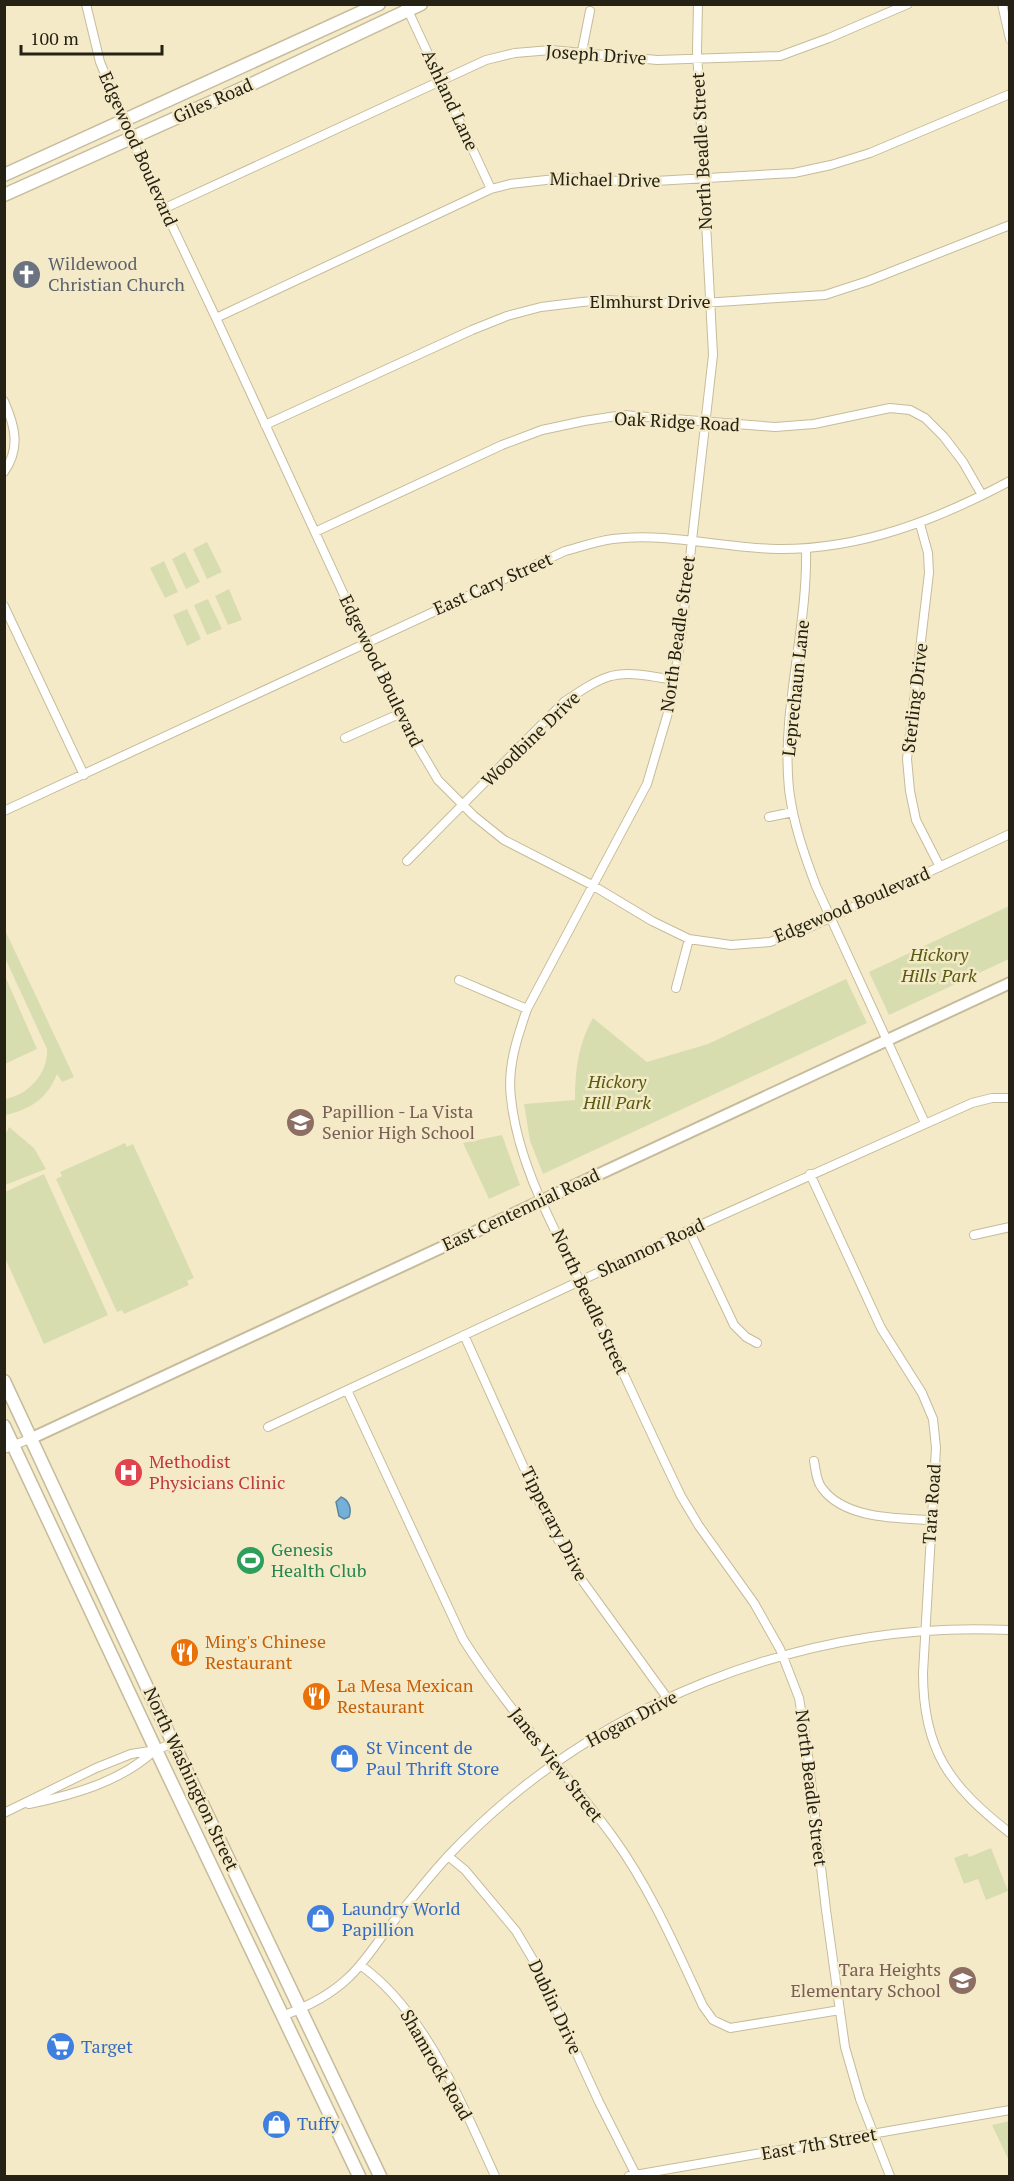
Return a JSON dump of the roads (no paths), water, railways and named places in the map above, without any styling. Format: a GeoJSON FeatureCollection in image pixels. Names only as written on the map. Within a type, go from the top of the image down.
{"type":"FeatureCollection","features":[{"type":"Feature","properties":{"kind":"main road","name":"Giles Road"},"geometry":{"type":"LineString","coordinates":[[4,175],[378,4]]}},
{"type":"Feature","properties":{"kind":"main road","name":"Giles Road"},"geometry":{"type":"LineString","coordinates":[[4,195],[131,138],[406,8],[421,4]]}},
{"type":"Feature","properties":{"kind":"main road","name":"North Washington Street"},"geometry":{"type":"LineString","coordinates":[[4,1381],[173,1743],[380,2176]]}},
{"type":"Feature","properties":{"kind":"main road","name":"North Washington Street"},"geometry":{"type":"LineString","coordinates":[[4,1426],[9,1448],[359,2176]]}},
{"type":"Feature","properties":{"kind":"street","name":"Edgewood Boulevard"},"geometry":{"type":"LineString","coordinates":[[86,4],[100,62],[123,122],[399,714],[438,780],[463,805],[504,840],[592,885],[652,921],[689,939],[731,945],[770,942],[831,918],[1010,834]]}},
{"type":"Feature","properties":{"kind":"street","name":"North Beadle Street"},"geometry":{"type":"LineString","coordinates":[[698,4],[698,59],[713,355],[670,706],[647,784],[527,1009],[513,1057],[510,1096],[516,1131],[542,1201],[681,1496],[699,1526],[754,1603],[783,1655],[799,1698],[845,2046],[872,2135],[890,2176]]}},
{"type":"Feature","properties":{"kind":"street","name":"Joseph Drive"},"geometry":{"type":"LineString","coordinates":[[163,209],[486,60],[515,53],[551,50],[582,51],[640,59],[780,56],[908,4]]}},
{"type":"Feature","properties":{"kind":"street"},"geometry":{"type":"LineString","coordinates":[[1002,4],[1010,39]]}},
{"type":"Feature","properties":{"kind":"street","name":"Ashland Lane"},"geometry":{"type":"LineString","coordinates":[[406,8],[491,189]]}},
{"type":"Feature","properties":{"kind":"street"},"geometry":{"type":"LineString","coordinates":[[582,51],[590,11]]}},
{"type":"Feature","properties":{"kind":"street","name":"Michael Drive"},"geometry":{"type":"LineString","coordinates":[[216,318],[491,189],[510,184],[564,178],[638,182],[794,173],[870,153],[1010,94]]}},
{"type":"Feature","properties":{"kind":"street","name":"Elmhurst Drive"},"geometry":{"type":"LineString","coordinates":[[265,425],[507,316],[541,307],[605,300],[687,304],[825,295],[868,281],[1010,225]]}},
{"type":"Feature","properties":{"kind":"street"},"geometry":{"type":"LineString","coordinates":[[4,401],[12,418],[16,443],[14,455],[4,472]]}},
{"type":"Feature","properties":{"kind":"street","name":"Oak Ridge Road"},"geometry":{"type":"LineString","coordinates":[[315,532],[502,446],[542,430],[623,415],[775,427],[814,424],[890,408],[910,410],[925,418],[944,437],[963,462],[982,495]]}},
{"type":"Feature","properties":{"kind":"street","name":"East Cary Street"},"geometry":{"type":"LineString","coordinates":[[4,812],[565,551],[612,539],[648,538],[745,548],[806,549],[847,543],[920,524],[1010,481]]}},
{"type":"Feature","properties":{"kind":"street","name":"Sterling Drive"},"geometry":{"type":"LineString","coordinates":[[920,524],[928,553],[929,573],[907,759],[916,820],[940,867]]}},
{"type":"Feature","properties":{"kind":"street","name":"Leprechaun Lane"},"geometry":{"type":"LineString","coordinates":[[806,549],[807,578],[791,709],[788,757],[793,812],[802,848],[831,918],[925,1124]]}},
{"type":"Feature","properties":{"kind":"street"},"geometry":{"type":"LineString","coordinates":[[4,606],[84,775]]}},
{"type":"Feature","properties":{"kind":"street","name":"Woodbine Drive"},"geometry":{"type":"LineString","coordinates":[[407,861],[564,702],[585,688],[612,676],[640,675],[674,680]]}},
{"type":"Feature","properties":{"kind":"street"},"geometry":{"type":"LineString","coordinates":[[345,738],[399,714]]}},
{"type":"Feature","properties":{"kind":"street"},"geometry":{"type":"LineString","coordinates":[[769,817],[793,812]]}},
{"type":"Feature","properties":{"kind":"street"},"geometry":{"type":"LineString","coordinates":[[676,988],[689,939]]}},
{"type":"Feature","properties":{"kind":"street"},"geometry":{"type":"LineString","coordinates":[[459,980],[527,1009]]}},
{"type":"Feature","properties":{"kind":"street","name":"East Centennial Road"},"geometry":{"type":"LineString","coordinates":[[32,1438],[1010,983]]}},
{"type":"Feature","properties":{"kind":"street","name":"Shannon Road"},"geometry":{"type":"LineString","coordinates":[[268,1427],[810,1174],[972,1103],[992,1098],[1010,1098]]}},
{"type":"Feature","properties":{"kind":"street","name":"Tara Road"},"geometry":{"type":"LineString","coordinates":[[810,1174],[880,1328],[922,1393],[933,1419],[936,1448],[930,1520],[923,1703],[928,1728],[937,1753],[951,1776],[970,1800],[1010,1833]]}},
{"type":"Feature","properties":{"kind":"street"},"geometry":{"type":"LineString","coordinates":[[974,1234],[1010,1227]]}},
{"type":"Feature","properties":{"kind":"street"},"geometry":{"type":"LineString","coordinates":[[689,1230],[734,1325],[746,1337],[757,1343]]}},
{"type":"Feature","properties":{"kind":"street","name":"Tipperary Drive"},"geometry":{"type":"LineString","coordinates":[[464,1335],[548,1521],[576,1572],[668,1699]]}},
{"type":"Feature","properties":{"kind":"street","name":"Janes View Street"},"geometry":{"type":"LineString","coordinates":[[347,1390],[463,1640],[483,1670],[614,1838],[643,1883],[713,2020],[730,2028],[840,2010]]}},
{"type":"Feature","properties":{"kind":"street"},"geometry":{"type":"LineString","coordinates":[[9,1448],[32,1438]]}},
{"type":"Feature","properties":{"kind":"street"},"geometry":{"type":"LineString","coordinates":[[814,1461],[822,1488],[848,1508],[879,1516],[930,1520]]}},
{"type":"Feature","properties":{"kind":"street","name":"Hogan Drive"},"geometry":{"type":"LineString","coordinates":[[282,2016],[300,2010],[336,1988],[360,1965],[409,1901],[477,1827],[555,1763],[605,1731],[706,1682],[783,1655],[851,1640],[925,1632],[1010,1630]]}},
{"type":"Feature","properties":{"kind":"street"},"geometry":{"type":"LineString","coordinates":[[4,1813],[96,1768],[131,1754],[156,1750],[173,1743]]}},
{"type":"Feature","properties":{"kind":"street"},"geometry":{"type":"LineString","coordinates":[[22,1806],[99,1785],[138,1766],[156,1750]]}},
{"type":"Feature","properties":{"kind":"street","name":"Dublin Drive"},"geometry":{"type":"LineString","coordinates":[[448,1856],[465,1870],[502,1913],[531,1955],[632,2176]]}},
{"type":"Feature","properties":{"kind":"street","name":"Shamrock Road"},"geometry":{"type":"LineString","coordinates":[[360,1965],[382,1983],[407,2011],[424,2037],[467,2114],[495,2176]]}},
{"type":"Feature","properties":{"kind":"street","name":"East 7th Street"},"geometry":{"type":"LineString","coordinates":[[632,2176],[1010,2110]]}},
{"type":"Feature","properties":{"kind":"water"},"geometry":{"type":"Polygon","coordinates":[[[341,1497],[346,1500],[350,1508],[349,1517],[344,1519],[339,1516],[336,1502],[341,1497]]]}},
{"type":"Feature","properties":{"kind":"place","name":"Wildewood Christian Church"},"geometry":{"type":"Point","coordinates":[27,274]}},
{"type":"Feature","properties":{"kind":"place","name":"Papillion - La Vista Senior High School"},"geometry":{"type":"Point","coordinates":[301,1122]}},
{"type":"Feature","properties":{"kind":"place","name":"Methodist Physicians Clinic"},"geometry":{"type":"Point","coordinates":[128,1472]}},
{"type":"Feature","properties":{"kind":"place","name":"Genesis Health Club"},"geometry":{"type":"Point","coordinates":[250,1560]}},
{"type":"Feature","properties":{"kind":"place","name":"Ming's Chinese Restaurant"},"geometry":{"type":"Point","coordinates":[184,1652]}},
{"type":"Feature","properties":{"kind":"place","name":"La Mesa Mexican Restaurant"},"geometry":{"type":"Point","coordinates":[316,1696]}},
{"type":"Feature","properties":{"kind":"place","name":"St Vincent de Paul Thrift Store"},"geometry":{"type":"Point","coordinates":[345,1758]}},
{"type":"Feature","properties":{"kind":"place","name":"Laundry World Papillion"},"geometry":{"type":"Point","coordinates":[321,1919]}},
{"type":"Feature","properties":{"kind":"place","name":"Tara Heights Elementary School"},"geometry":{"type":"Point","coordinates":[962,1980]}},
{"type":"Feature","properties":{"kind":"place","name":"Target"},"geometry":{"type":"Point","coordinates":[60,2047]}},
{"type":"Feature","properties":{"kind":"place","name":"Tuffy"},"geometry":{"type":"Point","coordinates":[276,2124]}},
{"type":"Feature","properties":{"kind":"park label","name":"Hickory Hills Park"},"geometry":{"type":"Point","coordinates":[939,965]}},
{"type":"Feature","properties":{"kind":"park label","name":"Hickory Hill Park"},"geometry":{"type":"Point","coordinates":[617,1092]}}]}
